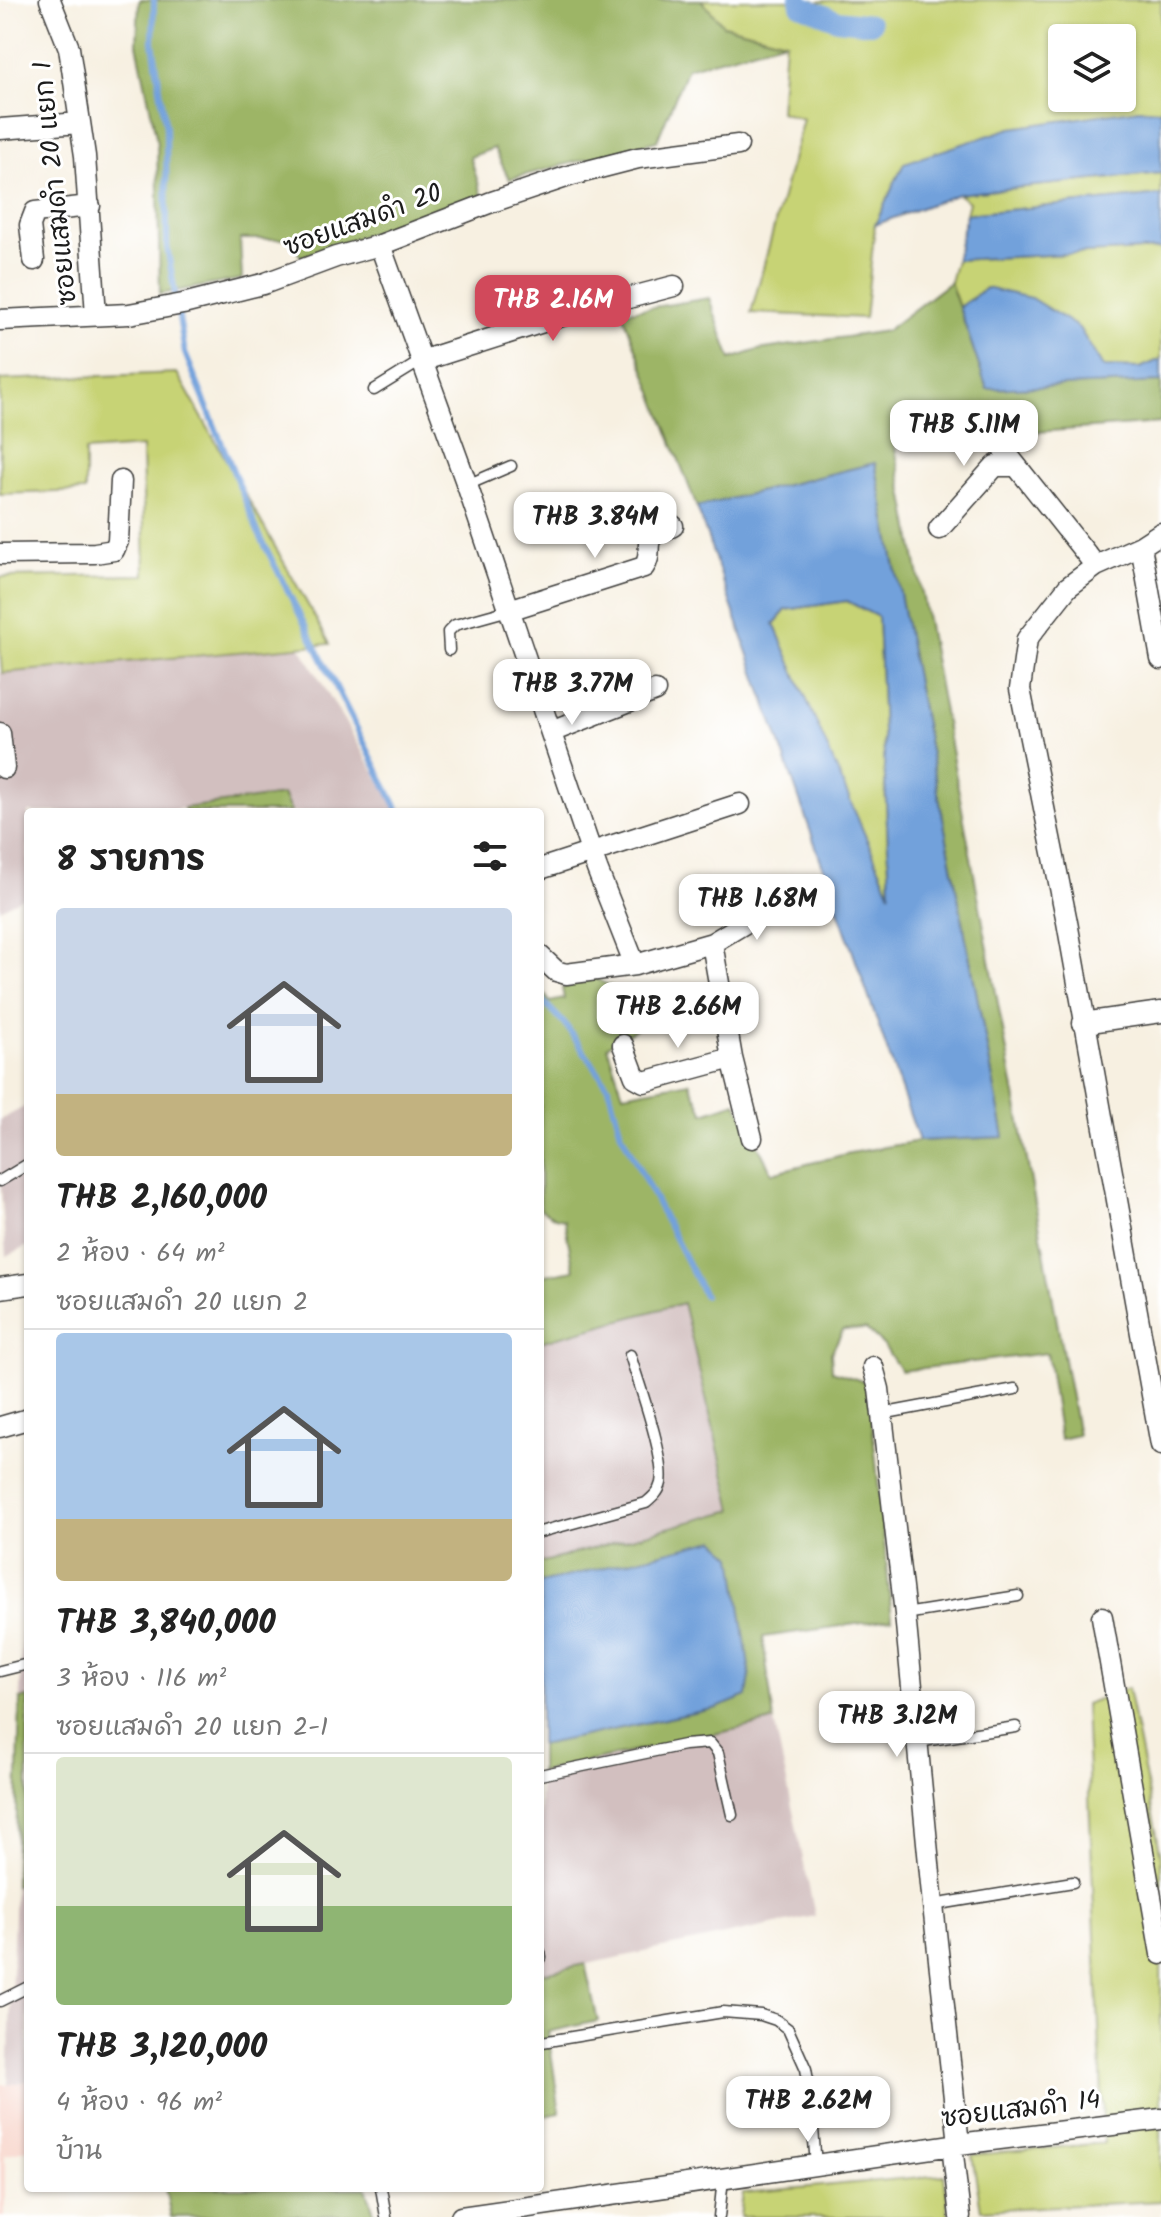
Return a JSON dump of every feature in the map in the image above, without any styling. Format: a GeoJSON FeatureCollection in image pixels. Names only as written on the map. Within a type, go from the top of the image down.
{"type":"FeatureCollection","features":[{"type":"Feature","properties":{"kind":"street","name":"ซอยแสมดำ 20 แยก 1"},"geometry":{"type":"LineString","coordinates":[[50,0],[69,48],[80,123],[90,206],[96,315]]}},
{"type":"Feature","properties":{"kind":"street"},"geometry":{"type":"LineString","coordinates":[[0,129],[80,123]]}},
{"type":"Feature","properties":{"kind":"street","name":"ซอยแสมดำ 20"},"geometry":{"type":"LineString","coordinates":[[0,320],[129,314],[173,306],[263,284],[572,175],[638,158],[738,145]]}},
{"type":"Feature","properties":{"kind":"street"},"geometry":{"type":"LineString","coordinates":[[34,260],[30,220],[35,212],[90,206]]}},
{"type":"Feature","properties":{"kind":"street"},"geometry":{"type":"LineString","coordinates":[[380,245],[467,485],[597,869],[635,965]]}},
{"type":"Feature","properties":{"kind":"street"},"geometry":{"type":"LineString","coordinates":[[421,361],[568,314],[674,286]]}},
{"type":"Feature","properties":{"kind":"street"},"geometry":{"type":"LineString","coordinates":[[999,444],[1096,566]]}},
{"type":"Feature","properties":{"kind":"street"},"geometry":{"type":"LineString","coordinates":[[939,529],[995,466],[1016,466]]}},
{"type":"Feature","properties":{"kind":"street"},"geometry":{"type":"LineString","coordinates":[[0,554],[114,550],[118,541],[121,481]]}},
{"type":"Feature","properties":{"kind":"street"},"geometry":{"type":"LineString","coordinates":[[509,610],[644,567],[650,556],[650,539],[673,526]]}},
{"type":"Feature","properties":{"kind":"street"},"geometry":{"type":"LineString","coordinates":[[1161,533],[1141,546],[1096,566],[1068,587],[1027,639],[1020,689],[1067,922],[1161,1445]]}},
{"type":"Feature","properties":{"kind":"street"},"geometry":{"type":"LineString","coordinates":[[1141,546],[1161,659]]}},
{"type":"Feature","properties":{"kind":"street"},"geometry":{"type":"LineString","coordinates":[[551,732],[655,691]]}},
{"type":"Feature","properties":{"kind":"street"},"geometry":{"type":"LineString","coordinates":[[0,733],[4,768]]}},
{"type":"Feature","properties":{"kind":"street"},"geometry":{"type":"LineString","coordinates":[[544,868],[740,804]]}},
{"type":"Feature","properties":{"kind":"street"},"geometry":{"type":"LineString","coordinates":[[544,960],[556,971],[566,974],[635,965],[712,943],[780,902]]}},
{"type":"Feature","properties":{"kind":"street"},"geometry":{"type":"LineString","coordinates":[[712,943],[732,1058],[752,1138]]}},
{"type":"Feature","properties":{"kind":"street"},"geometry":{"type":"LineString","coordinates":[[1083,1023],[1161,1012]]}},
{"type":"Feature","properties":{"kind":"street"},"geometry":{"type":"LineString","coordinates":[[623,1045],[635,1077],[644,1082],[732,1058]]}},
{"type":"Feature","properties":{"kind":"street"},"geometry":{"type":"LineString","coordinates":[[0,1288],[24,1285]]}},
{"type":"Feature","properties":{"kind":"street"},"geometry":{"type":"LineString","coordinates":[[873,1367],[905,1614],[960,2217]]}},
{"type":"Feature","properties":{"kind":"street"},"geometry":{"type":"LineString","coordinates":[[0,1427],[24,1420]]}},
{"type":"Feature","properties":{"kind":"street"},"geometry":{"type":"LineString","coordinates":[[1102,1617],[1161,1954]]}},
{"type":"Feature","properties":{"kind":"street","name":"ซอยแสมดำ 14"},"geometry":{"type":"LineString","coordinates":[[461,2217],[955,2144],[1161,2119]]}},
{"type":"Feature","properties":{"kind":"lane"},"geometry":{"type":"LineString","coordinates":[[374,390],[421,361]]}},
{"type":"Feature","properties":{"kind":"lane"},"geometry":{"type":"LineString","coordinates":[[467,485],[511,466]]}},
{"type":"Feature","properties":{"kind":"lane"},"geometry":{"type":"LineString","coordinates":[[449,650],[448,632],[455,625],[509,610]]}},
{"type":"Feature","properties":{"kind":"lane"},"geometry":{"type":"LineString","coordinates":[[0,1181],[24,1166]]}},
{"type":"Feature","properties":{"kind":"lane"},"geometry":{"type":"LineString","coordinates":[[544,1531],[646,1503],[656,1494],[661,1482],[660,1460],[630,1355]]}},
{"type":"Feature","properties":{"kind":"lane"},"geometry":{"type":"LineString","coordinates":[[881,1414],[1015,1389]]}},
{"type":"Feature","properties":{"kind":"lane"},"geometry":{"type":"LineString","coordinates":[[905,1614],[1018,1596]]}},
{"type":"Feature","properties":{"kind":"lane"},"geometry":{"type":"LineString","coordinates":[[0,1671],[24,1665]]}},
{"type":"Feature","properties":{"kind":"lane"},"geometry":{"type":"LineString","coordinates":[[917,1742],[1016,1727]]}},
{"type":"Feature","properties":{"kind":"lane"},"geometry":{"type":"LineString","coordinates":[[544,1774],[684,1745],[710,1743],[718,1753],[732,1815]]}},
{"type":"Feature","properties":{"kind":"lane"},"geometry":{"type":"LineString","coordinates":[[933,1905],[1073,1882]]}},
{"type":"Feature","properties":{"kind":"lane"},"geometry":{"type":"LineString","coordinates":[[0,2001],[24,1989]]}},
{"type":"Feature","properties":{"kind":"lane"},"geometry":{"type":"LineString","coordinates":[[544,2042],[723,2012],[761,2015],[776,2020],[788,2029],[806,2069],[816,2165]]}},
{"type":"Feature","properties":{"kind":"lane"},"geometry":{"type":"LineString","coordinates":[[719,2217],[723,2178]]}},
{"type":"Feature","properties":{"kind":"lane"},"geometry":{"type":"LineString","coordinates":[[382,2192],[386,2217]]}},
{"type":"Feature","properties":{"kind":"shaded area"},"geometry":{"type":"Polygon","coordinates":[[[300,646],[396,808],[289,808],[282,795],[184,808],[24,808],[24,896],[0,909],[0,673],[300,646]]]}},
{"type":"Feature","properties":{"kind":"shaded area"},"geometry":{"type":"Polygon","coordinates":[[[24,1107],[24,1248],[6,1256],[0,1174],[0,1120],[24,1107]]]}},
{"type":"Feature","properties":{"kind":"shaded area"},"geometry":{"type":"Polygon","coordinates":[[[683,1303],[733,1511],[544,1562],[544,1341],[683,1303]]]}},
{"type":"Feature","properties":{"kind":"shaded area"},"geometry":{"type":"Polygon","coordinates":[[[24,1541],[24,1698],[20,1699],[24,1541]]]}},
{"type":"Feature","properties":{"kind":"shaded area"},"geometry":{"type":"Polygon","coordinates":[[[774,1721],[815,1916],[544,1973],[544,1771],[774,1721]]]}},
{"type":"Feature","properties":{"kind":"shaded area"},"geometry":{"type":"Polygon","coordinates":[[[24,1884],[24,2082],[8,2085],[15,1886],[24,1884]]]}},
{"type":"Feature","properties":{"kind":"shaded area"},"geometry":{"type":"Polygon","coordinates":[[[24,2082],[24,2150],[5,2155],[5,2217],[0,2217],[0,2084],[24,2082]]]}},
{"type":"Feature","properties":{"kind":"green space"},"geometry":{"type":"Polygon","coordinates":[[[139,0],[701,0],[723,25],[785,41],[687,68],[657,141],[509,179],[494,148],[470,157],[482,195],[301,257],[289,239],[240,239],[242,279],[160,294],[157,141],[137,44],[139,0]]]}},
{"type":"Feature","properties":{"kind":"green space"},"geometry":{"type":"Polygon","coordinates":[[[701,0],[1161,0],[1161,110],[1136,109],[1136,24],[1048,24],[1048,112],[1125,112],[904,163],[875,225],[865,318],[751,313],[803,119],[780,112],[785,41],[723,25],[701,0]]]}},
{"type":"Feature","properties":{"kind":"green space"},"geometry":{"type":"Polygon","coordinates":[[[1161,173],[1161,195],[966,214],[969,202],[958,194],[1161,173]]]}},
{"type":"Feature","properties":{"kind":"green space"},"geometry":{"type":"Polygon","coordinates":[[[1161,249],[1161,359],[1140,368],[1102,367],[1079,328],[986,288],[959,307],[950,282],[956,260],[1161,249]]]}},
{"type":"Feature","properties":{"kind":"green space"},"geometry":{"type":"Polygon","coordinates":[[[950,282],[987,389],[1161,382],[1161,423],[894,442],[1078,1435],[1060,1439],[1047,1353],[901,1371],[884,1346],[866,1329],[843,1330],[831,1353],[832,1371],[868,1383],[892,1619],[763,1637],[774,1721],[544,1771],[544,1744],[717,1708],[715,1541],[544,1582],[544,1562],[733,1510],[683,1303],[544,1341],[544,1275],[574,1270],[564,1220],[544,1211],[544,994],[550,1002],[564,999],[562,988],[594,978],[638,999],[645,1024],[607,1046],[623,1094],[689,1082],[704,1113],[736,1102],[772,1173],[850,1153],[919,1141],[1004,1137],[875,463],[697,507],[622,312],[709,298],[731,359],[758,350],[886,331],[950,282]]]}},
{"type":"Feature","properties":{"kind":"green space"},"geometry":{"type":"Polygon","coordinates":[[[177,373],[330,644],[2,673],[0,577],[145,575],[142,447],[85,451],[85,491],[0,494],[0,380],[177,373]]]}},
{"type":"Feature","properties":{"kind":"green space"},"geometry":{"type":"Polygon","coordinates":[[[847,601],[878,617],[890,896],[774,624],[786,610],[847,601]]]}},
{"type":"Feature","properties":{"kind":"green space"},"geometry":{"type":"Polygon","coordinates":[[[283,795],[289,808],[184,808],[283,795]]]}},
{"type":"Feature","properties":{"kind":"green space"},"geometry":{"type":"Polygon","coordinates":[[[1128,1688],[1161,1856],[1161,2201],[981,2210],[972,2155],[1104,2143],[1085,1704],[1128,1688]]]}},
{"type":"Feature","properties":{"kind":"green space"},"geometry":{"type":"Polygon","coordinates":[[[24,1698],[24,1884],[15,1885],[20,1699],[24,1698]]]}},
{"type":"Feature","properties":{"kind":"green space"},"geometry":{"type":"Polygon","coordinates":[[[585,1964],[598,2021],[548,2032],[560,2113],[544,2116],[544,1973],[585,1964]]]}},
{"type":"Feature","properties":{"kind":"green space"},"geometry":{"type":"Polygon","coordinates":[[[944,2175],[949,2217],[740,2217],[743,2193],[944,2175]]]}},
{"type":"Feature","properties":{"kind":"green space"},"geometry":{"type":"Polygon","coordinates":[[[166,2192],[367,2192],[375,2215],[171,2217],[166,2192]]]}},
{"type":"Feature","properties":{"kind":"water"},"geometry":{"type":"Polygon","coordinates":[[[1136,109],[1161,110],[1161,173],[958,194],[875,225],[904,163],[1011,128],[1136,112],[1136,109]]]}},
{"type":"Feature","properties":{"kind":"water"},"geometry":{"type":"Polygon","coordinates":[[[1161,195],[1161,249],[956,260],[966,214],[1161,195]]]}},
{"type":"Feature","properties":{"kind":"water"},"geometry":{"type":"Polygon","coordinates":[[[986,288],[1031,298],[1079,328],[1103,367],[1140,368],[1161,359],[1161,382],[987,389],[959,307],[986,288]]]}},
{"type":"Feature","properties":{"kind":"water"},"geometry":{"type":"Polygon","coordinates":[[[875,463],[1004,1137],[919,1141],[697,507],[875,463]],[[847,601],[786,610],[774,624],[890,893],[878,617],[847,601]]]}},
{"type":"Feature","properties":{"kind":"water"},"geometry":{"type":"Polygon","coordinates":[[[715,1540],[733,1556],[750,1674],[747,1696],[717,1708],[544,1744],[544,1582],[715,1540]]]}},
{"type":"Feature","properties":{"kind":"waterway"},"geometry":{"type":"LineString","coordinates":[[154,0],[153,42],[166,128],[167,246],[185,353],[258,532],[397,808]]}},
{"type":"Feature","properties":{"kind":"waterway"},"geometry":{"type":"LineString","coordinates":[[799,0],[800,5],[837,20],[871,24]]}},
{"type":"Feature","properties":{"kind":"waterway"},"geometry":{"type":"LineString","coordinates":[[544,1002],[564,1023],[608,1086],[621,1133],[704,1295]]}}]}
